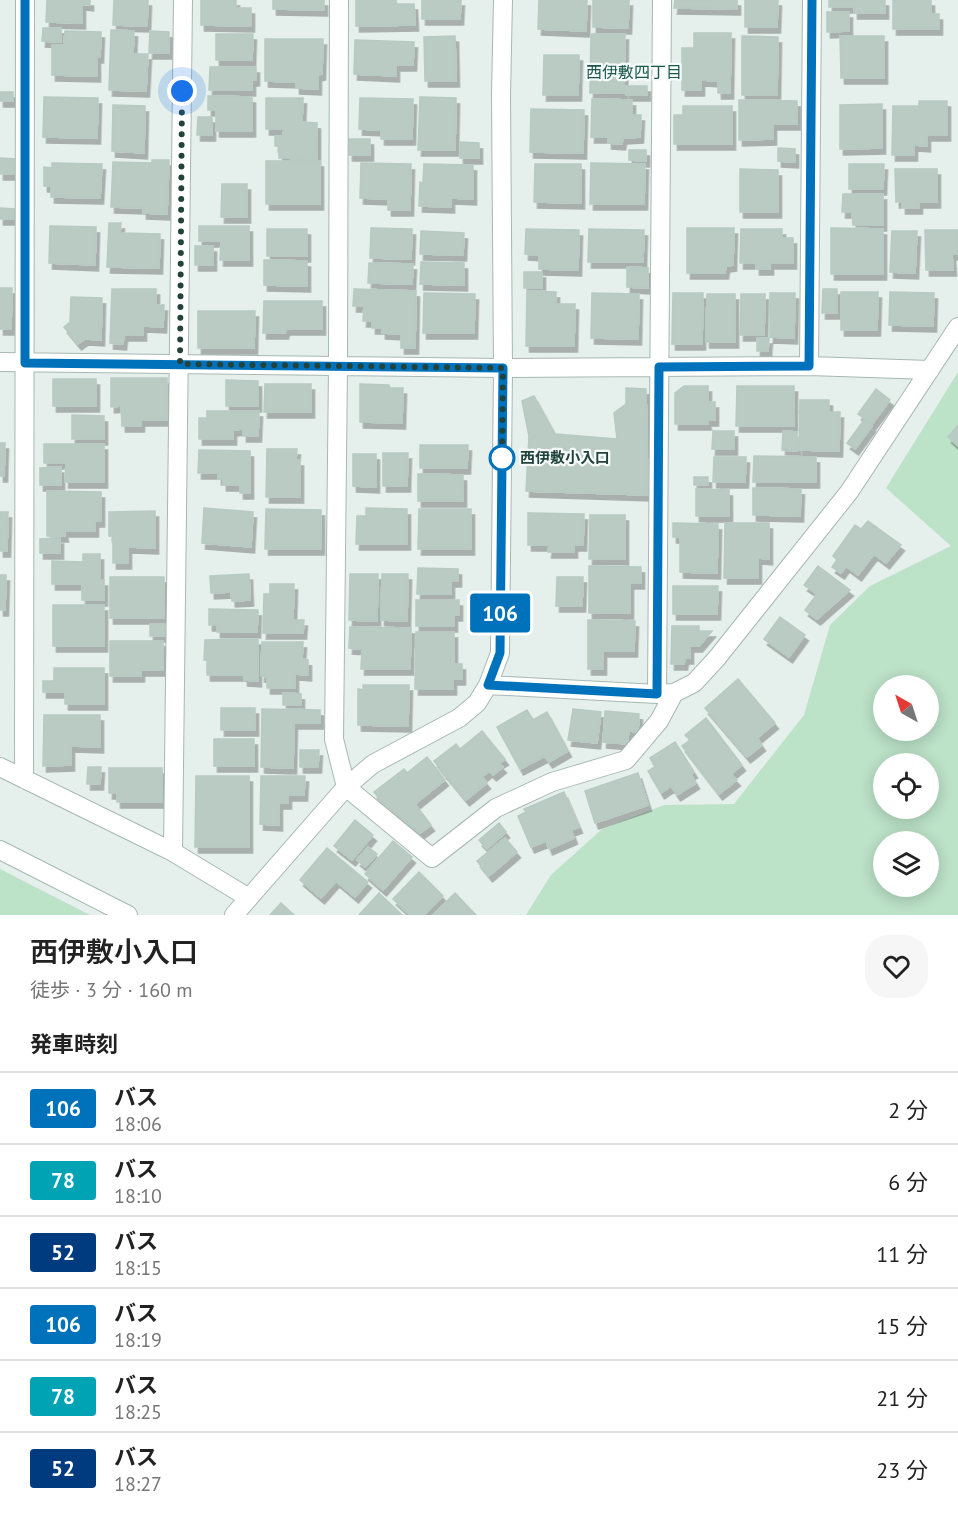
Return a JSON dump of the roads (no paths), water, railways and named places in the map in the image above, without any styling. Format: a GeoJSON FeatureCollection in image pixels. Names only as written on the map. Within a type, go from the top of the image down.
{"type":"FeatureCollection","features":[{"type":"Feature","properties":{"kind":"street"},"geometry":{"type":"LineString","coordinates":[[24,779],[25,0]]}},
{"type":"Feature","properties":{"kind":"street"},"geometry":{"type":"LineString","coordinates":[[173,852],[183,0]]}},
{"type":"Feature","properties":{"kind":"street"},"geometry":{"type":"LineString","coordinates":[[339,0],[334,739],[346,787],[432,858],[495,808],[552,782],[626,760],[659,721],[665,693],[659,367],[662,0]]}},
{"type":"Feature","properties":{"kind":"street"},"geometry":{"type":"LineString","coordinates":[[234,915],[346,787],[373,764],[459,718],[477,703],[488,685],[500,653],[503,368],[502,0]]}},
{"type":"Feature","properties":{"kind":"street"},"geometry":{"type":"LineString","coordinates":[[809,366],[812,0]]}},
{"type":"Feature","properties":{"kind":"street"},"geometry":{"type":"LineString","coordinates":[[488,685],[665,693],[694,683],[717,658],[849,492],[958,327]]}},
{"type":"Feature","properties":{"kind":"street"},"geometry":{"type":"LineString","coordinates":[[0,362],[503,368],[809,366],[930,370]]}},
{"type":"Feature","properties":{"kind":"street"},"geometry":{"type":"LineString","coordinates":[[0,767],[173,852],[249,898]]}},
{"type":"Feature","properties":{"kind":"street"},"geometry":{"type":"LineString","coordinates":[[0,850],[128,915]]}},
{"type":"Feature","properties":{"kind":"place","name":"西伊敷小入口"},"geometry":{"type":"Point","coordinates":[502,458]}},
{"type":"Feature","properties":{"kind":"district","name":"西伊敷四丁目"},"geometry":{"type":"Point","coordinates":[634,72]}}]}
